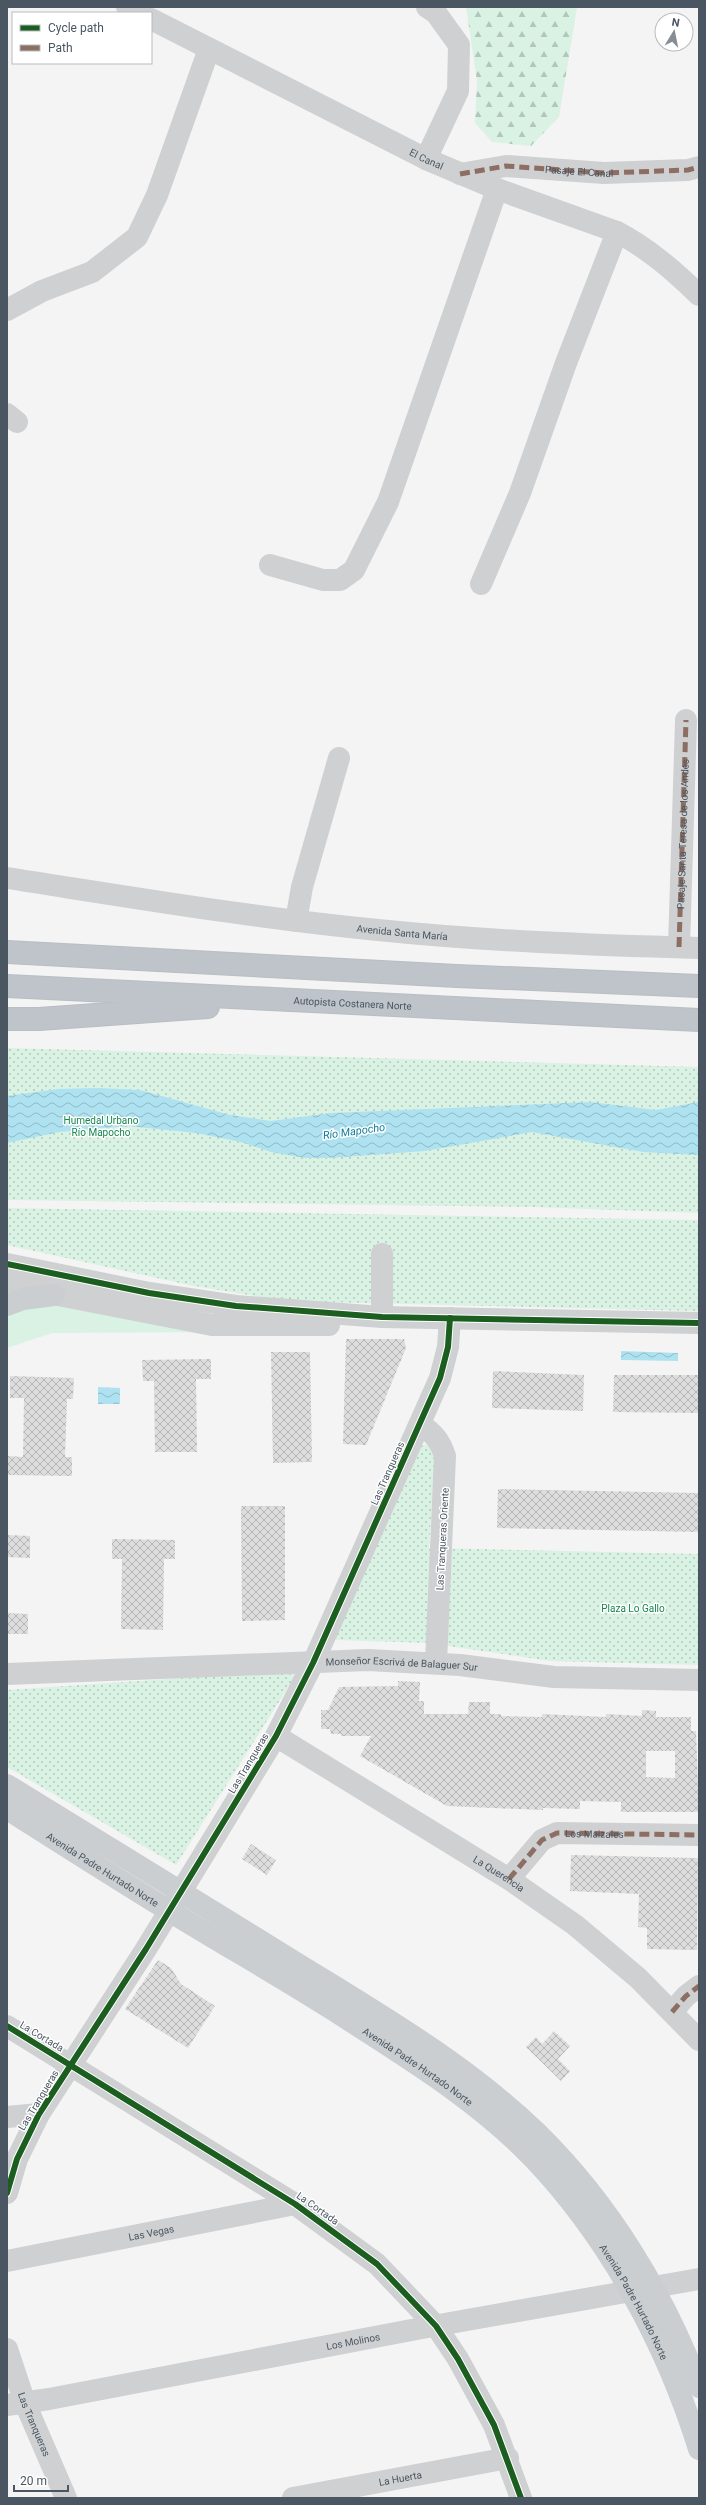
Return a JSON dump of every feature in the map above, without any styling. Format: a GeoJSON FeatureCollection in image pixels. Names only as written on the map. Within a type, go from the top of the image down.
{"type":"FeatureCollection","features":[{"type":"Feature","properties":{"kind":"highway"},"geometry":{"type":"LineString","coordinates":[[7,952],[465,976],[699,986]]}},
{"type":"Feature","properties":{"kind":"highway","name":"Autopista Costanera Norte"},"geometry":{"type":"LineString","coordinates":[[7,986],[699,1020]]}},
{"type":"Feature","properties":{"kind":"highway"},"geometry":{"type":"LineString","coordinates":[[7,1018],[39,1019],[175,1010],[261,998]]}},
{"type":"Feature","properties":{"kind":"main road"},"geometry":{"type":"LineString","coordinates":[[7,1305],[30,1298],[54,1295]]}},
{"type":"Feature","properties":{"kind":"main road","name":"Avenida Padre Hurtado Norte"},"geometry":{"type":"LineString","coordinates":[[7,1785],[404,2030],[507,2106],[537,2133],[574,2173],[612,2222],[653,2287],[683,2346],[699,2387]]}},
{"type":"Feature","properties":{"kind":"main road","name":"Avenida Padre Hurtado Norte"},"geometry":{"type":"LineString","coordinates":[[7,1809],[169,1911],[288,1982],[416,2063],[487,2116],[534,2159],[578,2212],[631,2290],[662,2352],[699,2449]]}},
{"type":"Feature","properties":{"kind":"street"},"geometry":{"type":"LineString","coordinates":[[127,7],[138,12]]}},
{"type":"Feature","properties":{"kind":"street"},"geometry":{"type":"LineString","coordinates":[[426,159],[458,91],[459,44],[436,13],[427,7]]}},
{"type":"Feature","properties":{"kind":"street","name":"El Canal"},"geometry":{"type":"LineString","coordinates":[[152,20],[426,159],[497,189],[617,232],[634,241],[659,259],[699,295]]}},
{"type":"Feature","properties":{"kind":"street"},"geometry":{"type":"LineString","coordinates":[[7,310],[42,291],[92,272],[137,237],[157,195],[209,49]]}},
{"type":"Feature","properties":{"kind":"street","name":"Pasaje El Canal"},"geometry":{"type":"LineString","coordinates":[[460,174],[506,166],[604,173],[688,170],[699,167]]}},
{"type":"Feature","properties":{"kind":"street"},"geometry":{"type":"LineString","coordinates":[[270,565],[323,580],[340,580],[354,570],[388,502],[497,189]]}},
{"type":"Feature","properties":{"kind":"street"},"geometry":{"type":"LineString","coordinates":[[481,584],[520,492],[566,363],[617,232]]}},
{"type":"Feature","properties":{"kind":"street","name":"Pasaje Santa Teresa de los Andes"},"geometry":{"type":"LineString","coordinates":[[686,720],[689,948]]}},
{"type":"Feature","properties":{"kind":"street"},"geometry":{"type":"LineString","coordinates":[[296,921],[302,887],[339,758]]}},
{"type":"Feature","properties":{"kind":"street","name":"Avenida Santa María"},"geometry":{"type":"LineString","coordinates":[[7,878],[296,921],[502,941],[689,948]]}},
{"type":"Feature","properties":{"kind":"street","name":"Avenida Santa María"},"geometry":{"type":"LineString","coordinates":[[7,891],[108,893]]}},
{"type":"Feature","properties":{"kind":"street"},"geometry":{"type":"LineString","coordinates":[[374,1317],[382,1254]]}},
{"type":"Feature","properties":{"kind":"street"},"geometry":{"type":"LineString","coordinates":[[7,1264],[206,1302],[374,1317],[699,1323]]}},
{"type":"Feature","properties":{"kind":"street"},"geometry":{"type":"LineString","coordinates":[[7,1285],[212,1326],[329,1325],[345,1324],[374,1317]]}},
{"type":"Feature","properties":{"kind":"street","name":"Las Tranqueras"},"geometry":{"type":"LineString","coordinates":[[7,2193],[18,2159],[39,2114],[169,1911],[276,1736],[313,1663],[440,1378],[448,1348],[450,1318]]}},
{"type":"Feature","properties":{"kind":"street","name":"Las Tranqueras Oriente"},"geometry":{"type":"LineString","coordinates":[[420,1424],[433,1433],[441,1443],[445,1456],[436,1663]]}},
{"type":"Feature","properties":{"kind":"street","name":"Monseñor Escrivá de Balaguer Sur"},"geometry":{"type":"LineString","coordinates":[[7,1674],[368,1660],[436,1663],[554,1677],[699,1680]]}},
{"type":"Feature","properties":{"kind":"street","name":"La Querencia"},"geometry":{"type":"LineString","coordinates":[[276,1736],[509,1879],[575,1925],[638,1978],[699,2040]]}},
{"type":"Feature","properties":{"kind":"street","name":"Los Maizales"},"geometry":{"type":"LineString","coordinates":[[509,1879],[542,1840],[557,1833],[699,1835]]}},
{"type":"Feature","properties":{"kind":"street"},"geometry":{"type":"LineString","coordinates":[[672,2012],[686,1996],[699,1986]]}},
{"type":"Feature","properties":{"kind":"street","name":"La Cortada"},"geometry":{"type":"LineString","coordinates":[[7,2026],[295,2204],[377,2264],[436,2326],[478,2392],[508,2458],[521,2498]]}},
{"type":"Feature","properties":{"kind":"street"},"geometry":{"type":"LineString","coordinates":[[7,2117],[39,2114]]}},
{"type":"Feature","properties":{"kind":"street","name":"Las Vegas"},"geometry":{"type":"LineString","coordinates":[[7,2261],[295,2204]]}},
{"type":"Feature","properties":{"kind":"street","name":"Los Molinos"},"geometry":{"type":"LineString","coordinates":[[16,2404],[631,2290],[699,2279]]}},
{"type":"Feature","properties":{"kind":"street","name":"Las Tranqueras"},"geometry":{"type":"LineString","coordinates":[[7,2349],[16,2404],[66,2498]]}},
{"type":"Feature","properties":{"kind":"street","name":"La Huerta"},"geometry":{"type":"LineString","coordinates":[[293,2498],[508,2458]]}},
{"type":"Feature","properties":{"kind":"green space"},"geometry":{"type":"Polygon","coordinates":[[[466,7],[577,7],[559,117],[531,146],[492,142],[475,123],[477,81],[466,7]]]}},
{"type":"Feature","properties":{"kind":"green space","name":"Humedal Urbano Río Mapocho"},"geometry":{"type":"Polygon","coordinates":[[[7,1048],[699,1067],[699,1213],[534,1207],[7,1200],[7,1048]]]}},
{"type":"Feature","properties":{"kind":"green space"},"geometry":{"type":"Polygon","coordinates":[[[7,1208],[699,1220],[699,1311],[285,1301],[189,1285],[7,1245],[7,1208]]]}},
{"type":"Feature","properties":{"kind":"green space"},"geometry":{"type":"Polygon","coordinates":[[[40,1300],[225,1332],[52,1333],[7,1348],[7,1311],[40,1300]]]}},
{"type":"Feature","properties":{"kind":"green space","name":"Plaza Lo Gallo"},"geometry":{"type":"Polygon","coordinates":[[[427,1444],[432,1447],[435,1453],[429,1548],[699,1554],[699,1665],[550,1661],[428,1643],[335,1640],[421,1446],[427,1444]]]}},
{"type":"Feature","properties":{"kind":"green space"},"geometry":{"type":"Polygon","coordinates":[[[299,1670],[176,1865],[7,1767],[7,1690],[299,1670]]]}},
{"type":"Feature","properties":{"kind":"water","name":"Río Mapocho"},"geometry":{"type":"Polygon","coordinates":[[[98,1088],[140,1090],[230,1115],[271,1121],[331,1113],[590,1102],[656,1110],[699,1102],[699,1155],[643,1152],[532,1132],[425,1151],[329,1158],[305,1158],[271,1152],[241,1142],[196,1133],[128,1126],[59,1132],[7,1143],[7,1096],[58,1089],[98,1088]]]}},
{"type":"Feature","properties":{"kind":"water"},"geometry":{"type":"Polygon","coordinates":[[[621,1351],[678,1353],[678,1361],[621,1360],[621,1351]]]}},
{"type":"Feature","properties":{"kind":"water"},"geometry":{"type":"Polygon","coordinates":[[[98,1387],[120,1388],[120,1404],[98,1404],[98,1387]]]}},
{"type":"Feature","properties":{"kind":"building"},"geometry":{"type":"Polygon","coordinates":[[[346,1339],[404,1339],[406,1348],[366,1445],[343,1444],[346,1339]]]}},
{"type":"Feature","properties":{"kind":"building"},"geometry":{"type":"Polygon","coordinates":[[[271,1352],[310,1352],[312,1462],[273,1463],[271,1352]]]}},
{"type":"Feature","properties":{"kind":"building"},"geometry":{"type":"Polygon","coordinates":[[[211,1359],[211,1379],[196,1379],[197,1452],[155,1452],[154,1381],[143,1381],[142,1360],[211,1359]]]}},
{"type":"Feature","properties":{"kind":"building"},"geometry":{"type":"Polygon","coordinates":[[[493,1371],[584,1375],[583,1411],[492,1408],[493,1371]]]}},
{"type":"Feature","properties":{"kind":"building"},"geometry":{"type":"Polygon","coordinates":[[[614,1375],[699,1375],[699,1413],[613,1412],[614,1375]]]}},
{"type":"Feature","properties":{"kind":"building"},"geometry":{"type":"Polygon","coordinates":[[[10,1376],[74,1378],[73,1399],[67,1399],[65,1457],[72,1457],[72,1476],[8,1475],[8,1456],[23,1457],[24,1398],[10,1398],[10,1376]]]}},
{"type":"Feature","properties":{"kind":"building"},"geometry":{"type":"Polygon","coordinates":[[[498,1489],[699,1493],[699,1532],[497,1528],[498,1489]]]}},
{"type":"Feature","properties":{"kind":"building"},"geometry":{"type":"Polygon","coordinates":[[[241,1506],[285,1506],[285,1620],[242,1621],[241,1506]]]}},
{"type":"Feature","properties":{"kind":"building"},"geometry":{"type":"Polygon","coordinates":[[[7,1535],[30,1536],[30,1558],[7,1557],[7,1535]]]}},
{"type":"Feature","properties":{"kind":"building"},"geometry":{"type":"Polygon","coordinates":[[[112,1539],[175,1540],[175,1559],[164,1559],[163,1630],[121,1629],[122,1559],[112,1559],[112,1539]]]}},
{"type":"Feature","properties":{"kind":"building"},"geometry":{"type":"Polygon","coordinates":[[[7,1613],[28,1614],[28,1634],[7,1634],[7,1613]]]}},
{"type":"Feature","properties":{"kind":"building"},"geometry":{"type":"Polygon","coordinates":[[[398,1681],[420,1682],[419,1701],[424,1701],[424,1714],[468,1714],[469,1702],[490,1702],[490,1714],[501,1714],[501,1716],[542,1717],[542,1714],[606,1717],[606,1714],[642,1716],[642,1710],[656,1711],[656,1717],[691,1717],[691,1731],[696,1731],[699,1812],[621,1812],[621,1802],[580,1801],[580,1809],[543,1808],[543,1810],[447,1806],[360,1756],[371,1736],[341,1736],[341,1734],[331,1734],[330,1729],[321,1729],[321,1710],[328,1710],[339,1687],[398,1686],[398,1681]],[[646,1751],[646,1777],[675,1778],[675,1751],[646,1751]]]}},
{"type":"Feature","properties":{"kind":"building"},"geometry":{"type":"Polygon","coordinates":[[[251,1844],[276,1860],[267,1875],[242,1859],[251,1844]]]}},
{"type":"Feature","properties":{"kind":"building"},"geometry":{"type":"Polygon","coordinates":[[[571,1855],[698,1858],[697,1950],[647,1949],[647,1928],[638,1927],[639,1894],[570,1891],[571,1855]]]}},
{"type":"Feature","properties":{"kind":"building"},"geometry":{"type":"Polygon","coordinates":[[[158,1960],[171,1968],[181,1984],[215,2006],[188,2048],[125,2009],[158,1960]]]}},
{"type":"Feature","properties":{"kind":"building"},"geometry":{"type":"Polygon","coordinates":[[[554,2031],[570,2046],[558,2059],[570,2071],[561,2081],[526,2047],[536,2037],[542,2044],[554,2031]]]}},
{"type":"Feature","properties":{"kind":"marked path"},"geometry":{"type":"LineString","coordinates":[[460,174],[506,166],[604,173],[688,170],[699,167]]}},
{"type":"Feature","properties":{"kind":"marked path"},"geometry":{"type":"LineString","coordinates":[[679,947],[686,720]]}},
{"type":"Feature","properties":{"kind":"marked path"},"geometry":{"type":"LineString","coordinates":[[509,1879],[542,1840],[557,1833],[699,1835]]}},
{"type":"Feature","properties":{"kind":"marked path"},"geometry":{"type":"LineString","coordinates":[[672,2012],[686,1996],[699,1986]]}},
{"type":"Feature","properties":{"kind":"cycle path"},"geometry":{"type":"LineString","coordinates":[[7,1264],[149,1293],[236,1306],[382,1317],[699,1323]]}},
{"type":"Feature","properties":{"kind":"cycle path"},"geometry":{"type":"LineString","coordinates":[[7,2193],[17,2159],[39,2114],[146,1949],[276,1736],[313,1663],[440,1378],[448,1347],[450,1318]]}},
{"type":"Feature","properties":{"kind":"cycle path"},"geometry":{"type":"LineString","coordinates":[[7,2026],[295,2204],[377,2264],[436,2326],[458,2359],[494,2425],[521,2498]]}}]}
